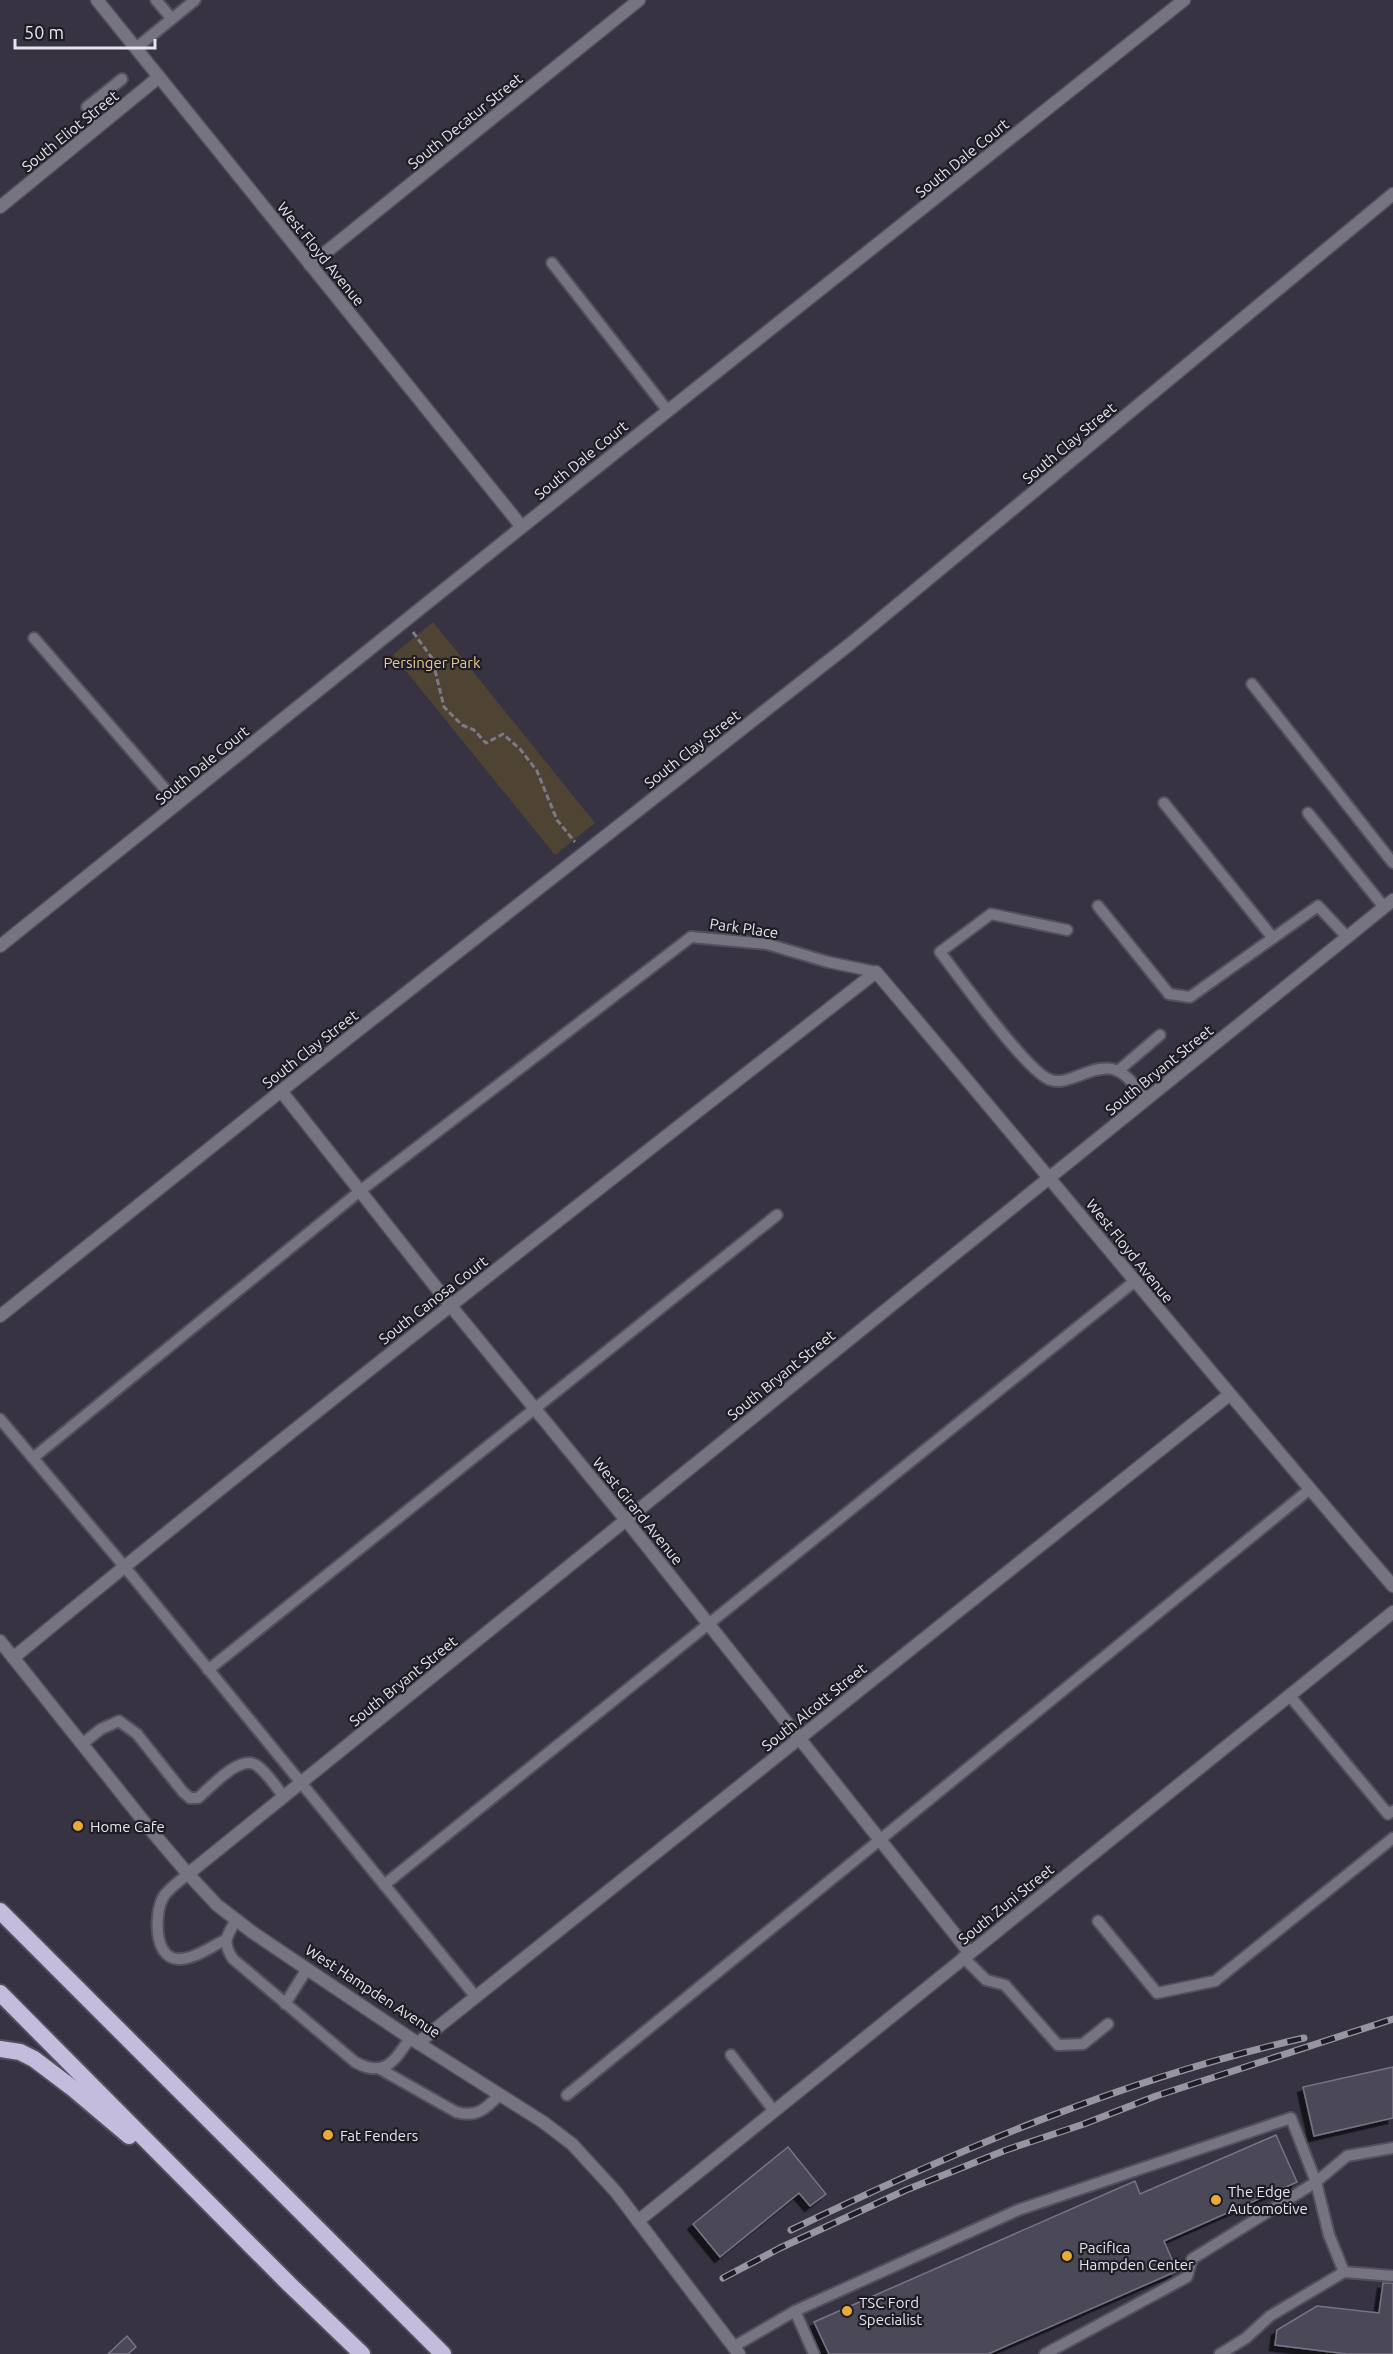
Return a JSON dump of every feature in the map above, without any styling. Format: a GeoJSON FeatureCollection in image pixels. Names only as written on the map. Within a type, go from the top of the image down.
{"type":"FeatureCollection","features":[{"type":"Feature","properties":{"kind":"highway"},"geometry":{"type":"LineString","coordinates":[[0,1911],[442,2354]]}},
{"type":"Feature","properties":{"kind":"highway"},"geometry":{"type":"LineString","coordinates":[[0,1993],[362,2354]]}},
{"type":"Feature","properties":{"kind":"highway"},"geometry":{"type":"LineString","coordinates":[[0,2049],[20,2052],[34,2059],[71,2086],[232,2225]]}},
{"type":"Feature","properties":{"kind":"street","name":"West Floyd Avenue"},"geometry":{"type":"LineString","coordinates":[[97,0],[522,527]]}},
{"type":"Feature","properties":{"kind":"street","name":"South Decatur Street"},"geometry":{"type":"LineString","coordinates":[[310,265],[639,0]]}},
{"type":"Feature","properties":{"kind":"street","name":"South Dale Court"},"geometry":{"type":"LineString","coordinates":[[0,946],[1184,0]]}},
{"type":"Feature","properties":{"kind":"street","name":"South Eliot Street"},"geometry":{"type":"LineString","coordinates":[[0,207],[159,77]]}},
{"type":"Feature","properties":{"kind":"street","name":"South Clay Street"},"geometry":{"type":"LineString","coordinates":[[0,1316],[281,1090],[850,644],[1393,194]]}},
{"type":"Feature","properties":{"kind":"street","name":"South Bryant Street"},"geometry":{"type":"LineString","coordinates":[[188,1874],[1388,904]]}},
{"type":"Feature","properties":{"kind":"street","name":"West Floyd Avenue"},"geometry":{"type":"LineString","coordinates":[[876,972],[1050,1177],[1228,1395],[1393,1586]]}},
{"type":"Feature","properties":{"kind":"street","name":"South Canosa Court"},"geometry":{"type":"LineString","coordinates":[[13,1658],[124,1566],[450,1305],[876,972]]}},
{"type":"Feature","properties":{"kind":"street","name":"West Girard Avenue"},"geometry":{"type":"LineString","coordinates":[[281,1090],[450,1305],[626,1520],[880,1841],[966,1954]]}},
{"type":"Feature","properties":{"kind":"street","name":"South Alcott Street"},"geometry":{"type":"LineString","coordinates":[[414,2041],[476,1997],[1228,1395]]}},
{"type":"Feature","properties":{"kind":"street","name":"South Zuni Street"},"geometry":{"type":"LineString","coordinates":[[638,2221],[966,1954],[1393,1612]]}},
{"type":"Feature","properties":{"kind":"street","name":"West Hampden Avenue"},"geometry":{"type":"LineString","coordinates":[[0,1641],[188,1874],[236,1920],[414,2041],[543,2121],[572,2144],[605,2178],[736,2350]]}},
{"type":"Feature","properties":{"kind":"lane"},"geometry":{"type":"LineString","coordinates":[[156,0],[172,20]]}},
{"type":"Feature","properties":{"kind":"lane"},"geometry":{"type":"LineString","coordinates":[[136,48],[195,0]]}},
{"type":"Feature","properties":{"kind":"lane"},"geometry":{"type":"LineString","coordinates":[[101,125],[87,107],[122,79]]}},
{"type":"Feature","properties":{"kind":"lane"},"geometry":{"type":"LineString","coordinates":[[552,263],[668,411]]}},
{"type":"Feature","properties":{"kind":"lane"},"geometry":{"type":"LineString","coordinates":[[34,638],[178,804]]}},
{"type":"Feature","properties":{"kind":"lane"},"geometry":{"type":"LineString","coordinates":[[1252,684],[1393,863]]}},
{"type":"Feature","properties":{"kind":"lane"},"geometry":{"type":"LineString","coordinates":[[1164,803],[1273,938]]}},
{"type":"Feature","properties":{"kind":"lane"},"geometry":{"type":"LineString","coordinates":[[1308,813],[1388,904]]}},
{"type":"Feature","properties":{"kind":"lane"},"geometry":{"type":"LineString","coordinates":[[1098,906],[1170,994],[1190,997],[1318,906],[1347,937]]}},
{"type":"Feature","properties":{"kind":"lane"},"geometry":{"type":"LineString","coordinates":[[1067,930],[991,914],[940,952],[1017,1050],[1040,1075],[1051,1080],[1064,1081],[1110,1067],[1125,1074],[1147,1099]]}},
{"type":"Feature","properties":{"kind":"lane","name":"Park Place"},"geometry":{"type":"LineString","coordinates":[[360,1191],[690,937],[767,944],[828,962],[876,972]]}},
{"type":"Feature","properties":{"kind":"lane"},"geometry":{"type":"LineString","coordinates":[[1118,1071],[1160,1035]]}},
{"type":"Feature","properties":{"kind":"lane"},"geometry":{"type":"LineString","coordinates":[[33,1458],[360,1191]]}},
{"type":"Feature","properties":{"kind":"lane"},"geometry":{"type":"LineString","coordinates":[[208,1670],[777,1215]]}},
{"type":"Feature","properties":{"kind":"lane"},"geometry":{"type":"LineString","coordinates":[[384,1885],[1135,1281]]}},
{"type":"Feature","properties":{"kind":"lane"},"geometry":{"type":"LineString","coordinates":[[0,1419],[124,1566],[476,1997]]}},
{"type":"Feature","properties":{"kind":"lane"},"geometry":{"type":"LineString","coordinates":[[567,2095],[1310,1489]]}},
{"type":"Feature","properties":{"kind":"lane"},"geometry":{"type":"LineString","coordinates":[[1289,1695],[1391,1815]]}},
{"type":"Feature","properties":{"kind":"lane"},"geometry":{"type":"LineString","coordinates":[[82,1744],[110,1724],[119,1721],[128,1725],[137,1734],[190,1798],[198,1798],[237,1765],[246,1762],[261,1770],[284,1797]]}},
{"type":"Feature","properties":{"kind":"lane"},"geometry":{"type":"LineString","coordinates":[[261,1770],[278,1756]]}},
{"type":"Feature","properties":{"kind":"lane"},"geometry":{"type":"LineString","coordinates":[[1098,1921],[1157,1993],[1215,1981],[1393,1838]]}},
{"type":"Feature","properties":{"kind":"lane"},"geometry":{"type":"LineString","coordinates":[[188,1874],[165,1894],[161,1902],[158,1939],[161,1949],[167,1956],[177,1960],[189,1957],[225,1940],[236,1920]]}},
{"type":"Feature","properties":{"kind":"lane"},"geometry":{"type":"LineString","coordinates":[[225,1940],[227,1950],[233,1959],[354,2062],[368,2069],[380,2069],[456,2112],[466,2115],[478,2113],[499,2095]]}},
{"type":"Feature","properties":{"kind":"lane"},"geometry":{"type":"LineString","coordinates":[[966,1954],[986,1980],[1005,1985],[1058,2045],[1083,2044],[1108,2024]]}},
{"type":"Feature","properties":{"kind":"lane"},"geometry":{"type":"LineString","coordinates":[[285,2004],[307,1969]]}},
{"type":"Feature","properties":{"kind":"lane"},"geometry":{"type":"LineString","coordinates":[[380,2069],[392,2062],[414,2041]]}},
{"type":"Feature","properties":{"kind":"lane"},"geometry":{"type":"LineString","coordinates":[[731,2055],[774,2111]]}},
{"type":"Feature","properties":{"kind":"lane"},"geometry":{"type":"LineString","coordinates":[[736,2350],[795,2311],[1018,2210],[1291,2118],[1316,2182],[1329,2235],[1344,2272]]}},
{"type":"Feature","properties":{"kind":"lane"},"geometry":{"type":"LineString","coordinates":[[1045,2354],[1187,2277],[1192,2259],[1316,2182],[1347,2156],[1393,2148]]}},
{"type":"Feature","properties":{"kind":"lane"},"geometry":{"type":"LineString","coordinates":[[1220,2354],[1246,2338],[1270,2316],[1344,2272],[1393,2276]]}},
{"type":"Feature","properties":{"kind":"lane"},"geometry":{"type":"LineString","coordinates":[[795,2311],[814,2354]]}},
{"type":"Feature","properties":{"kind":"path"},"geometry":{"type":"LineString","coordinates":[[405,621],[432,658],[444,708],[462,725],[474,730],[486,744],[503,734],[520,749],[537,771],[557,820],[585,852]]}},
{"type":"Feature","properties":{"kind":"green space","name":"Persinger Park"},"geometry":{"type":"Polygon","coordinates":[[[433,622],[595,823],[555,855],[393,655],[433,622]]]}},
{"type":"Feature","properties":{"kind":"building"},"geometry":{"type":"Polygon","coordinates":[[[1393,2067],[1393,2118],[1314,2136],[1303,2087],[1393,2067]]]}},
{"type":"Feature","properties":{"kind":"building","name":"Pacifica Hampden Center"},"geometry":{"type":"Polygon","coordinates":[[[1276,2135],[1297,2182],[1164,2241],[1177,2271],[988,2354],[829,2354],[814,2322],[1135,2181],[1140,2194],[1276,2135]]]}},
{"type":"Feature","properties":{"kind":"building"},"geometry":{"type":"Polygon","coordinates":[[[788,2147],[826,2194],[810,2206],[799,2193],[720,2257],[693,2224],[788,2147]]]}},
{"type":"Feature","properties":{"kind":"building"},"geometry":{"type":"Polygon","coordinates":[[[1383,2283],[1393,2283],[1393,2354],[1347,2354],[1275,2345],[1277,2330],[1317,2306],[1379,2313],[1383,2283]]]}},
{"type":"Feature","properties":{"kind":"building"},"geometry":{"type":"Polygon","coordinates":[[[127,2336],[136,2347],[128,2354],[108,2354],[127,2336]]]}},
{"type":"Feature","properties":{"kind":"railway"},"geometry":{"type":"LineString","coordinates":[[723,2278],[780,2248],[906,2190],[1006,2150],[1084,2124],[1156,2096],[1393,2019]]}},
{"type":"Feature","properties":{"kind":"railway"},"geometry":{"type":"LineString","coordinates":[[791,2230],[915,2172],[1106,2095],[1237,2054],[1304,2038]]}},
{"type":"Feature","properties":{"kind":"place","name":"Home Cafe"},"geometry":{"type":"Point","coordinates":[78,1826]}},
{"type":"Feature","properties":{"kind":"place","name":"Fat Fenders"},"geometry":{"type":"Point","coordinates":[328,2135]}},
{"type":"Feature","properties":{"kind":"place","name":"The Edge Automotive"},"geometry":{"type":"Point","coordinates":[1216,2200]}},
{"type":"Feature","properties":{"kind":"place","name":"Pacifica Hampden Center"},"geometry":{"type":"Point","coordinates":[1067,2256]}},
{"type":"Feature","properties":{"kind":"place","name":"TSC Ford Specialist"},"geometry":{"type":"Point","coordinates":[847,2311]}}]}
